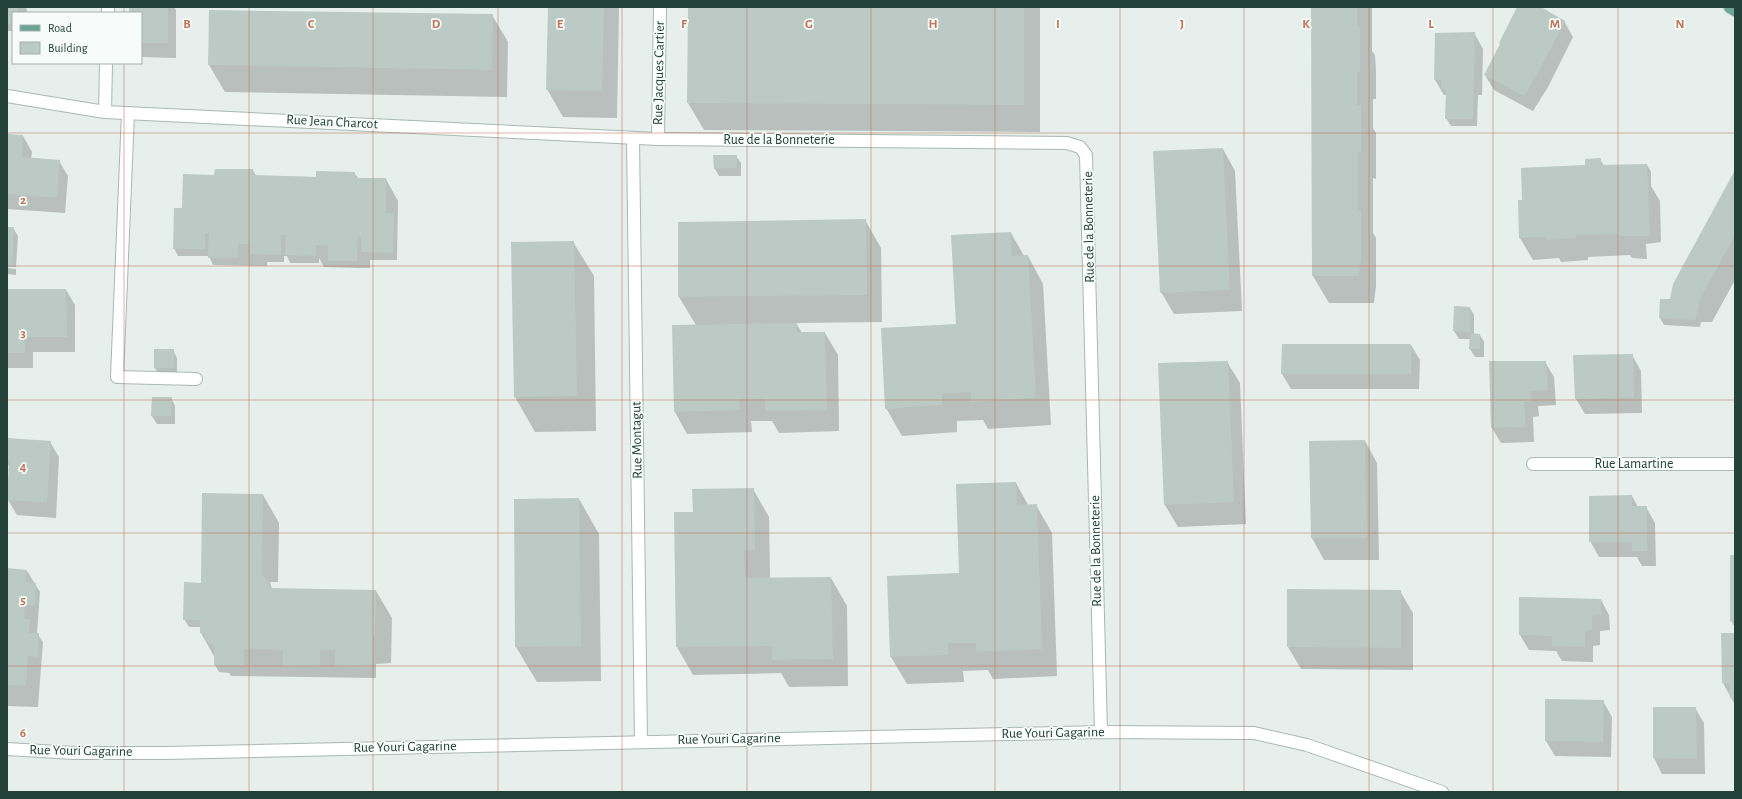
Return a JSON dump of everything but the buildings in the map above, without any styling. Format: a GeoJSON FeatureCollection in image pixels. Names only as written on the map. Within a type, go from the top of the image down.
{"type":"FeatureCollection","features":[{"type":"Feature","properties":{"kind":"main road"},"geometry":{"type":"LineString","coordinates":[[1730,7],[1735,10]]}},
{"type":"Feature","properties":{"kind":"street","name":"Rue Jacques Cartier"},"geometry":{"type":"LineString","coordinates":[[658,139],[660,7]]}},
{"type":"Feature","properties":{"kind":"street"},"geometry":{"type":"LineString","coordinates":[[105,112],[106,64]]}},
{"type":"Feature","properties":{"kind":"street","name":"Rue Jean Charcot"},"geometry":{"type":"LineString","coordinates":[[7,96],[105,112],[633,139],[658,139]]}},
{"type":"Feature","properties":{"kind":"street"},"geometry":{"type":"LineString","coordinates":[[128,113],[118,376],[196,379]]}},
{"type":"Feature","properties":{"kind":"street","name":"Rue Montagut"},"geometry":{"type":"LineString","coordinates":[[633,139],[641,741]]}},
{"type":"Feature","properties":{"kind":"street","name":"Rue de la Bonneterie"},"geometry":{"type":"LineString","coordinates":[[658,139],[1067,143],[1080,146],[1086,155],[1101,732]]}},
{"type":"Feature","properties":{"kind":"street","name":"Rue Lamartine"},"geometry":{"type":"LineString","coordinates":[[1533,464],[1735,464]]}},
{"type":"Feature","properties":{"kind":"street","name":"Rue Youri Gagarine"},"geometry":{"type":"LineString","coordinates":[[7,749],[74,753],[166,753],[641,741],[1101,732],[1254,733],[1307,745],[1442,792]]}}]}
